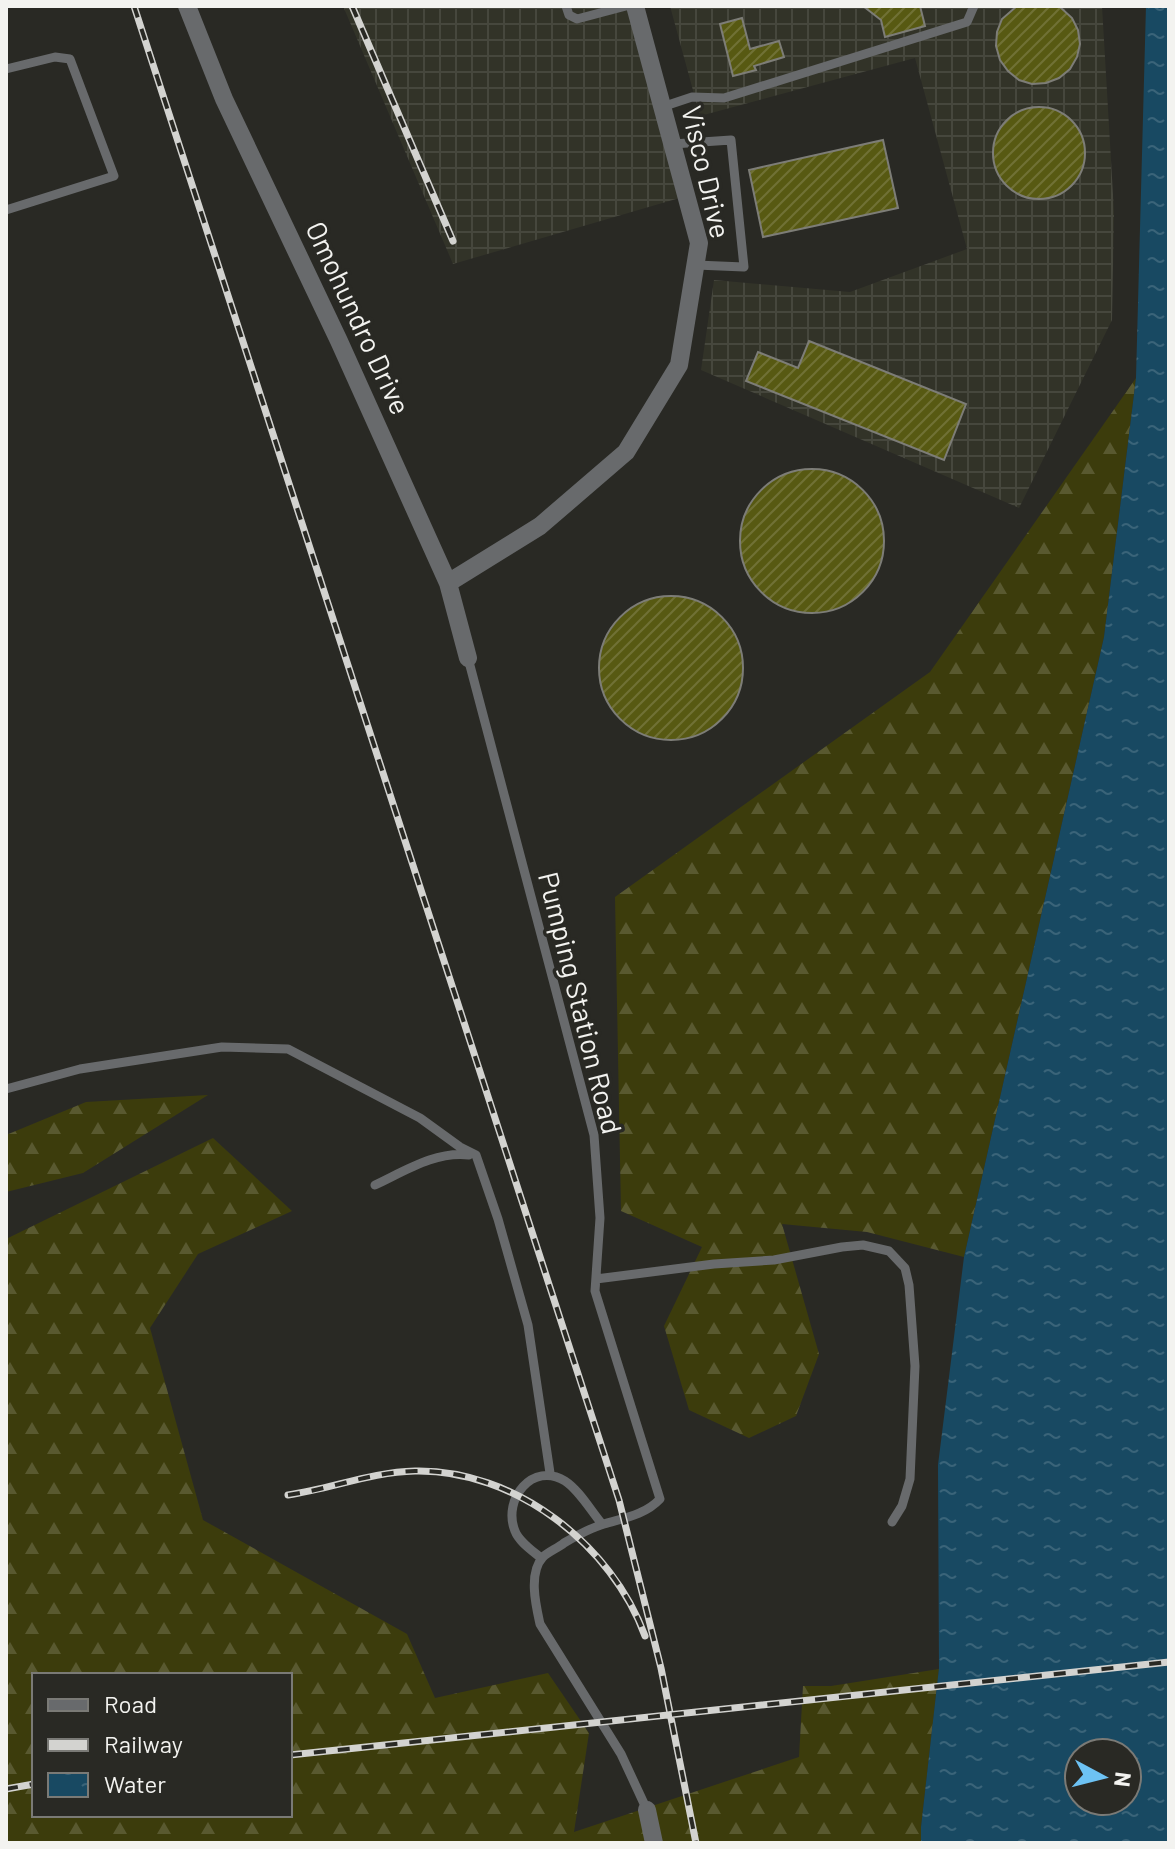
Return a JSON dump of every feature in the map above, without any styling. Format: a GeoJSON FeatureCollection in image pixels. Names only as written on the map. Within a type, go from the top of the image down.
{"type":"FeatureCollection","features":[{"type":"Feature","properties":{"kind":"street","name":"Omohundro Drive"},"geometry":{"type":"LineString","coordinates":[[187,6],[224,99],[339,341],[448,583],[468,658]]}},
{"type":"Feature","properties":{"kind":"street","name":"Visco Drive"},"geometry":{"type":"LineString","coordinates":[[448,583],[540,526],[626,452],[679,365],[699,243],[635,6]]}},
{"type":"Feature","properties":{"kind":"street"},"geometry":{"type":"LineString","coordinates":[[647,1810],[654,1843]]}},
{"type":"Feature","properties":{"kind":"lane"},"geometry":{"type":"LineString","coordinates":[[566,6],[569,15],[577,19],[626,6]]}},
{"type":"Feature","properties":{"kind":"lane"},"geometry":{"type":"LineString","coordinates":[[662,107],[692,97],[724,98],[967,22],[974,6]]}},
{"type":"Feature","properties":{"kind":"lane"},"geometry":{"type":"LineString","coordinates":[[6,69],[55,57],[70,59],[114,176],[6,210]]}},
{"type":"Feature","properties":{"kind":"lane"},"geometry":{"type":"LineString","coordinates":[[673,144],[731,140],[744,267],[696,265]]}},
{"type":"Feature","properties":{"kind":"lane","name":"Pumping Station Road"},"geometry":{"type":"LineString","coordinates":[[468,658],[594,1135],[600,1218],[595,1291],[660,1499],[653,1507],[625,1519],[602,1524]]}},
{"type":"Feature","properties":{"kind":"lane"},"geometry":{"type":"LineString","coordinates":[[6,1089],[80,1069],[222,1047],[288,1049],[420,1118],[476,1155],[528,1325],[550,1473]]}},
{"type":"Feature","properties":{"kind":"lane"},"geometry":{"type":"LineString","coordinates":[[375,1185],[435,1157],[452,1153],[476,1155]]}},
{"type":"Feature","properties":{"kind":"lane"},"geometry":{"type":"LineString","coordinates":[[596,1279],[774,1260],[842,1247],[863,1245],[889,1251],[905,1268],[909,1285],[915,1366],[910,1479],[902,1506],[892,1522]]}},
{"type":"Feature","properties":{"kind":"lane"},"geometry":{"type":"LineString","coordinates":[[541,1558],[515,1531],[512,1508],[515,1495],[522,1487],[532,1478],[550,1473],[568,1482],[602,1524],[541,1558],[535,1578],[540,1624],[621,1754],[647,1810]]}},
{"type":"Feature","properties":{"kind":"shaded area"},"geometry":{"type":"Polygon","coordinates":[[[343,6],[628,6],[683,197],[453,264],[343,6]]]}},
{"type":"Feature","properties":{"kind":"shaded area"},"geometry":{"type":"Polygon","coordinates":[[[670,6],[1102,6],[1114,212],[1112,320],[1019,508],[701,370],[714,280],[850,292],[967,249],[915,58],[700,116],[670,6]]]}},
{"type":"Feature","properties":{"kind":"green space"},"geometry":{"type":"Polygon","coordinates":[[[1136,378],[1104,637],[964,1257],[867,1232],[782,1224],[819,1354],[796,1416],[749,1438],[689,1410],[664,1326],[702,1247],[621,1211],[615,897],[930,672],[1136,378]]]}},
{"type":"Feature","properties":{"kind":"green space"},"geometry":{"type":"Polygon","coordinates":[[[208,1095],[83,1173],[6,1192],[6,1135],[86,1102],[208,1095]]]}},
{"type":"Feature","properties":{"kind":"green space"},"geometry":{"type":"Polygon","coordinates":[[[213,1138],[292,1211],[198,1254],[150,1328],[203,1520],[407,1634],[435,1698],[548,1673],[589,1733],[574,1832],[799,1757],[803,1686],[831,1686],[939,1669],[921,1843],[6,1843],[6,1239],[213,1138]]]}},
{"type":"Feature","properties":{"kind":"water"},"geometry":{"type":"Polygon","coordinates":[[[1146,6],[1169,6],[1169,1843],[921,1843],[939,1668],[938,1465],[964,1257],[1104,637],[1136,378],[1146,6]]]}},
{"type":"Feature","properties":{"kind":"building"},"geometry":{"type":"Polygon","coordinates":[[[863,6],[920,6],[925,26],[885,37],[881,20],[863,6]]]}},
{"type":"Feature","properties":{"kind":"building"},"geometry":{"type":"Polygon","coordinates":[[[1017,6],[1059,6],[1072,18],[1080,44],[1070,69],[1059,78],[1032,84],[1019,80],[1000,60],[996,46],[997,32],[1002,19],[1017,6]]]}},
{"type":"Feature","properties":{"kind":"building"},"geometry":{"type":"Polygon","coordinates":[[[742,18],[750,49],[779,41],[784,57],[754,66],[756,70],[733,76],[720,24],[742,18]]]}},
{"type":"Feature","properties":{"kind":"building"},"geometry":{"type":"Polygon","coordinates":[[[1039,107],[1057,110],[1072,120],[1082,135],[1085,153],[1082,171],[1072,186],[1057,196],[1039,199],[1021,196],[1006,186],[996,171],[993,153],[996,135],[1006,120],[1021,110],[1039,107]]]}},
{"type":"Feature","properties":{"kind":"building"},"geometry":{"type":"Polygon","coordinates":[[[883,140],[898,208],[763,237],[749,170],[883,140]]]}},
{"type":"Feature","properties":{"kind":"building"},"geometry":{"type":"Polygon","coordinates":[[[809,341],[966,404],[944,460],[746,381],[758,352],[798,368],[809,341]]]}},
{"type":"Feature","properties":{"kind":"building"},"geometry":{"type":"Polygon","coordinates":[[[812,469],[839,475],[863,490],[878,514],[884,541],[878,568],[863,592],[839,607],[812,613],[785,607],[761,592],[746,568],[740,541],[746,514],[761,490],[785,475],[812,469]]]}},
{"type":"Feature","properties":{"kind":"building"},"geometry":{"type":"Polygon","coordinates":[[[671,596],[698,602],[722,617],[737,641],[743,668],[737,695],[722,719],[698,734],[671,740],[644,734],[620,719],[605,695],[599,668],[605,641],[620,617],[644,602],[671,596]]]}},
{"type":"Feature","properties":{"kind":"railway"},"geometry":{"type":"LineString","coordinates":[[134,6],[619,1500],[661,1668],[696,1843]]}},
{"type":"Feature","properties":{"kind":"railway"},"geometry":{"type":"LineString","coordinates":[[352,6],[453,241]]}},
{"type":"Feature","properties":{"kind":"railway"},"geometry":{"type":"LineString","coordinates":[[288,1495],[383,1474],[415,1471],[452,1474],[488,1483],[523,1498],[584,1543],[630,1603],[645,1636]]}},
{"type":"Feature","properties":{"kind":"railway"},"geometry":{"type":"LineString","coordinates":[[292,1755],[1169,1662]]}},
{"type":"Feature","properties":{"kind":"railway"},"geometry":{"type":"LineString","coordinates":[[6,1789],[32,1784]]}}]}
